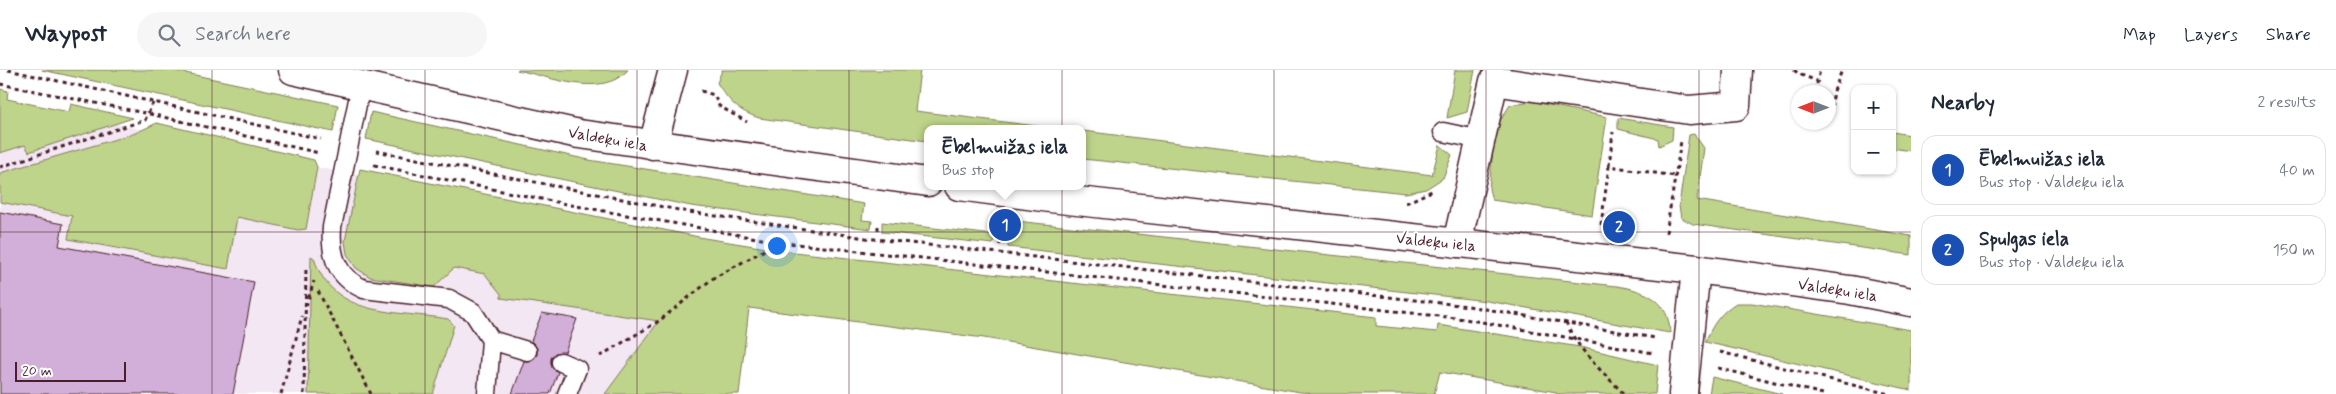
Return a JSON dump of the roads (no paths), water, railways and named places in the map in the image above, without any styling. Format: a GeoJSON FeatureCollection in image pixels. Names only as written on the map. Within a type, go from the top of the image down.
{"type":"FeatureCollection","features":[{"type":"Feature","properties":{"kind":"street","name":"Valdeķu iela"},"geometry":{"type":"LineString","coordinates":[[293,70],[579,134],[924,181]]}},
{"type":"Feature","properties":{"kind":"street"},"geometry":{"type":"LineString","coordinates":[[1457,243],[1495,76],[1689,110],[1736,106],[1738,70]]}},
{"type":"Feature","properties":{"kind":"street"},"geometry":{"type":"LineString","coordinates":[[653,145],[672,76]]}},
{"type":"Feature","properties":{"kind":"street","name":"Valdeķu iela"},"geometry":{"type":"LineString","coordinates":[[989,190],[1696,269],[1850,290],[1911,302]]}},
{"type":"Feature","properties":{"kind":"street"},"geometry":{"type":"LineString","coordinates":[[1683,394],[1696,269]]}},
{"type":"Feature","properties":{"kind":"lane"},"geometry":{"type":"LineString","coordinates":[[361,84],[332,227],[330,246],[334,262],[346,278],[364,289],[449,299],[473,312],[491,340],[487,394]]}},
{"type":"Feature","properties":{"kind":"lane"},"geometry":{"type":"LineString","coordinates":[[1443,132],[1481,140]]}},
{"type":"Feature","properties":{"kind":"lane"},"geometry":{"type":"LineString","coordinates":[[491,340],[528,351]]}},
{"type":"Feature","properties":{"kind":"lane"},"geometry":{"type":"LineString","coordinates":[[561,362],[578,369],[566,394]]}},
{"type":"Feature","properties":{"kind":"place","name":"Ēbelmuižas iela"},"geometry":{"type":"Point","coordinates":[1005,225]}},
{"type":"Feature","properties":{"kind":"place","name":"Spulgas iela"},"geometry":{"type":"Point","coordinates":[1619,227]}}]}
